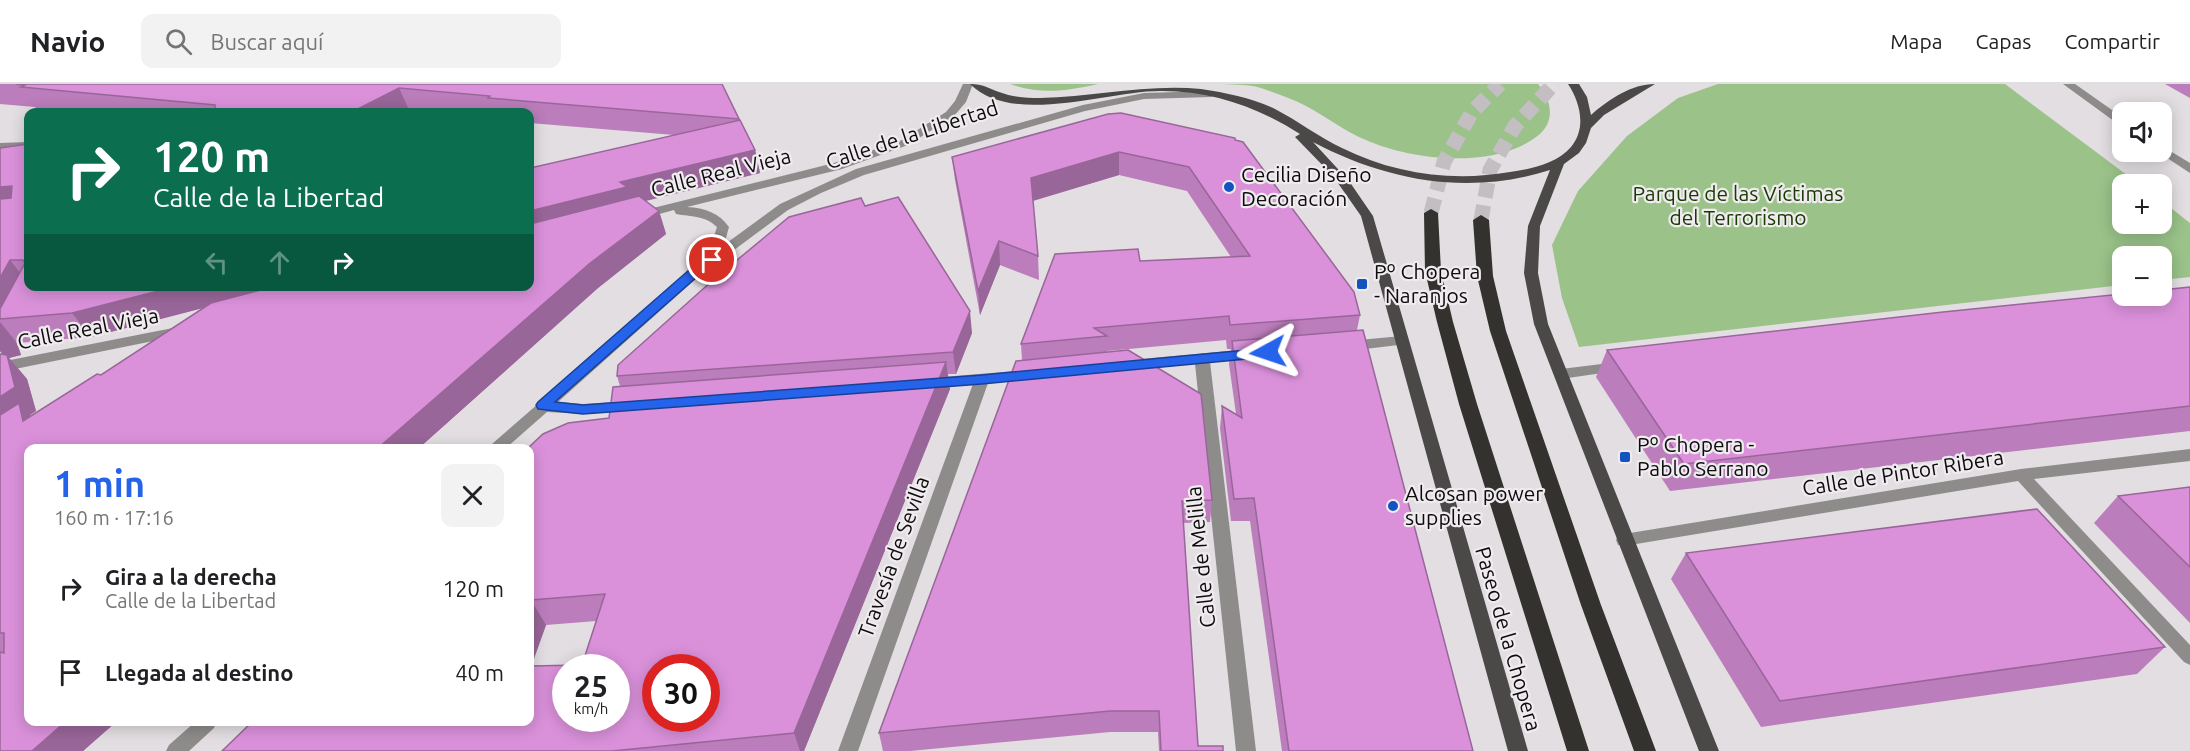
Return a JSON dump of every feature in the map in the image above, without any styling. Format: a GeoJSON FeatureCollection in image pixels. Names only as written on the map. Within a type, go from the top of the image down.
{"type":"FeatureCollection","features":[{"type":"Feature","properties":{"kind":"highway"},"geometry":{"type":"LineString","coordinates":[[1431,213],[1432,271],[1444,322],[1578,751]]}},
{"type":"Feature","properties":{"kind":"highway"},"geometry":{"type":"LineString","coordinates":[[1481,220],[1485,276],[1498,331],[1591,605],[1646,751]]}},
{"type":"Feature","properties":{"kind":"main road"},"geometry":{"type":"LineString","coordinates":[[975,84],[994,93],[1033,101],[1072,100],[1147,88],[1214,94],[1239,100],[1280,116],[1345,155],[1365,164],[1414,177],[1446,181],[1512,176],[1558,164],[1579,144],[1587,126],[1596,115],[1614,102],[1650,84]]}},
{"type":"Feature","properties":{"kind":"main road"},"geometry":{"type":"LineString","coordinates":[[1573,84],[1583,104],[1587,126]]}},
{"type":"Feature","properties":{"kind":"main road","name":"Paseo de la Chopera"},"geometry":{"type":"LineString","coordinates":[[1280,116],[1353,191],[1367,216],[1518,751]]}},
{"type":"Feature","properties":{"kind":"main road"},"geometry":{"type":"LineString","coordinates":[[1558,164],[1534,226],[1532,273],[1540,324],[1709,751]]}},
{"type":"Feature","properties":{"kind":"street","name":"Calle Real Vieja"},"geometry":{"type":"LineString","coordinates":[[629,218],[838,166],[904,143],[950,114],[960,102],[968,84]]}},
{"type":"Feature","properties":{"kind":"street"},"geometry":{"type":"LineString","coordinates":[[2068,84],[2112,115]]}},
{"type":"Feature","properties":{"kind":"street","name":"Calle de la Libertad"},"geometry":{"type":"LineString","coordinates":[[501,444],[694,273],[784,207],[817,190],[860,172],[1049,117],[1120,100],[1177,93],[1214,94]]}},
{"type":"Feature","properties":{"kind":"street"},"geometry":{"type":"LineString","coordinates":[[0,146],[24,145]]}},
{"type":"Feature","properties":{"kind":"street"},"geometry":{"type":"LineString","coordinates":[[2172,156],[2190,169]]}},
{"type":"Feature","properties":{"kind":"street"},"geometry":{"type":"LineString","coordinates":[[651,212],[692,211],[715,217],[723,227],[717,246],[694,273]]}},
{"type":"Feature","properties":{"kind":"street","name":"Calle Real Vieja"},"geometry":{"type":"LineString","coordinates":[[0,367],[192,329]]}},
{"type":"Feature","properties":{"kind":"street"},"geometry":{"type":"LineString","coordinates":[[140,354],[170,334]]}},
{"type":"Feature","properties":{"kind":"street"},"geometry":{"type":"LineString","coordinates":[[1331,347],[1402,341]]}},
{"type":"Feature","properties":{"kind":"street"},"geometry":{"type":"LineString","coordinates":[[1120,366],[1260,353]]}},
{"type":"Feature","properties":{"kind":"street","name":"Calle de Melilla"},"geometry":{"type":"LineString","coordinates":[[1202,358],[1246,751]]}},
{"type":"Feature","properties":{"kind":"street"},"geometry":{"type":"LineString","coordinates":[[1561,374],[1632,366]]}},
{"type":"Feature","properties":{"kind":"street"},"geometry":{"type":"LineString","coordinates":[[911,384],[1040,374]]}},
{"type":"Feature","properties":{"kind":"street","name":"Travesía de Sevilla"},"geometry":{"type":"LineString","coordinates":[[848,751],[982,379]]}},
{"type":"Feature","properties":{"kind":"street"},"geometry":{"type":"LineString","coordinates":[[543,405],[583,409],[642,405]]}},
{"type":"Feature","properties":{"kind":"street","name":"Calle de Pintor Ribera"},"geometry":{"type":"LineString","coordinates":[[1624,540],[2021,474],[2190,455]]}},
{"type":"Feature","properties":{"kind":"street"},"geometry":{"type":"LineString","coordinates":[[2021,474],[2190,657]]}},
{"type":"Feature","properties":{"kind":"street"},"geometry":{"type":"LineString","coordinates":[[176,751],[203,726]]}},
{"type":"Feature","properties":{"kind":"green space"},"geometry":{"type":"Polygon","coordinates":[[[1010,84],[1098,84],[1043,91],[1010,84]]]}},
{"type":"Feature","properties":{"kind":"green space"},"geometry":{"type":"Polygon","coordinates":[[[1223,84],[1538,84],[1546,95],[1550,115],[1541,133],[1523,145],[1503,153],[1480,157],[1431,157],[1407,153],[1366,140],[1301,103],[1259,87],[1223,84]]]}},
{"type":"Feature","properties":{"kind":"green space","name":"Parque de las Víctimas del Terrorismo"},"geometry":{"type":"Polygon","coordinates":[[[1718,84],[2005,84],[2126,174],[2112,174],[2112,234],[2172,234],[2172,209],[2190,223],[2190,277],[2172,279],[2172,246],[2112,246],[2112,286],[1579,347],[1562,298],[1552,245],[1578,191],[1627,136],[1678,98],[1718,84]]]}},
{"type":"Feature","properties":{"kind":"building"},"geometry":{"type":"Polygon","coordinates":[[[16,84],[722,84],[739,119],[488,98],[490,96],[399,88],[360,108],[215,108],[215,105],[21,87],[25,85],[16,84]]]}},
{"type":"Feature","properties":{"kind":"building"},"geometry":{"type":"Polygon","coordinates":[[[1121,113],[1235,138],[1243,142],[1354,292],[1360,315],[1230,325],[1229,316],[1094,328],[1107,336],[1021,344],[1055,254],[1138,249],[1140,261],[1250,256],[1189,167],[1119,152],[1031,178],[1038,256],[999,241],[978,291],[952,157],[1108,114],[1121,113]]]}},
{"type":"Feature","properties":{"kind":"building"},"geometry":{"type":"Polygon","coordinates":[[[740,120],[755,150],[620,182],[627,187],[534,210],[534,167],[740,120]]]}},
{"type":"Feature","properties":{"kind":"building"},"geometry":{"type":"Polygon","coordinates":[[[24,145],[24,262],[10,260],[0,278],[0,199],[11,198],[12,186],[0,187],[0,148],[24,145]]]}},
{"type":"Feature","properties":{"kind":"building"},"geometry":{"type":"Polygon","coordinates":[[[639,196],[659,211],[589,264],[383,444],[24,444],[24,726],[60,726],[32,751],[0,751],[0,652],[4,653],[4,633],[0,633],[0,415],[19,403],[23,421],[97,374],[101,375],[211,303],[257,291],[534,291],[534,223],[639,196]]]}},
{"type":"Feature","properties":{"kind":"building"},"geometry":{"type":"Polygon","coordinates":[[[898,197],[970,311],[953,352],[617,376],[618,365],[713,280],[789,217],[861,198],[865,206],[898,197]]]}},
{"type":"Feature","properties":{"kind":"building"},"geometry":{"type":"Polygon","coordinates":[[[24,265],[24,291],[158,291],[72,313],[0,319],[0,309],[24,265]]]}},
{"type":"Feature","properties":{"kind":"building"},"geometry":{"type":"Polygon","coordinates":[[[2190,287],[2190,406],[1684,464],[1607,350],[2112,295],[2112,306],[2172,306],[2172,289],[2190,287]]]}},
{"type":"Feature","properties":{"kind":"building"},"geometry":{"type":"Polygon","coordinates":[[[1363,330],[1473,751],[1289,751],[1254,498],[1234,499],[1222,406],[1242,418],[1232,341],[1363,330]]]}},
{"type":"Feature","properties":{"kind":"building"},"geometry":{"type":"Polygon","coordinates":[[[1128,350],[1201,394],[1212,500],[1182,501],[1198,746],[1223,746],[1223,751],[1161,751],[1159,711],[1110,711],[879,733],[1016,361],[1128,350]]]}},
{"type":"Feature","properties":{"kind":"building"},"geometry":{"type":"Polygon","coordinates":[[[0,354],[7,355],[15,387],[0,397],[0,354]]]}},
{"type":"Feature","properties":{"kind":"building"},"geometry":{"type":"Polygon","coordinates":[[[946,362],[794,733],[612,751],[222,751],[248,726],[534,726],[534,666],[552,666],[552,732],[630,732],[630,654],[586,654],[605,594],[534,600],[532,444],[543,434],[568,423],[609,418],[613,387],[946,362]]]}},
{"type":"Feature","properties":{"kind":"building"},"geometry":{"type":"Polygon","coordinates":[[[2190,487],[2190,567],[2118,496],[2190,487]]]}},
{"type":"Feature","properties":{"kind":"building"},"geometry":{"type":"Polygon","coordinates":[[[2037,509],[2165,647],[1780,701],[1686,553],[2037,509]]]}},
{"type":"Feature","properties":{"kind":"tunnel"},"geometry":{"type":"LineString","coordinates":[[1431,213],[1444,162],[1472,112],[1500,84]]}},
{"type":"Feature","properties":{"kind":"tunnel"},"geometry":{"type":"LineString","coordinates":[[1481,220],[1490,170],[1515,126],[1550,88],[1557,84]]}},
{"type":"Feature","properties":{"kind":"place","name":"Cecilia Diseño Decoración"},"geometry":{"type":"Point","coordinates":[1229,187]}},
{"type":"Feature","properties":{"kind":"place","name":"Pº Chopera - Naranjos"},"geometry":{"type":"Point","coordinates":[1362,284]}},
{"type":"Feature","properties":{"kind":"place","name":"Pº Chopera - Pablo Serrano"},"geometry":{"type":"Point","coordinates":[1625,457]}},
{"type":"Feature","properties":{"kind":"place","name":"Alcosan power supplies"},"geometry":{"type":"Point","coordinates":[1393,506]}},
{"type":"Feature","properties":{"kind":"route"},"geometry":{"type":"LineString","coordinates":[[712,260],[694,273],[543,405],[583,409],[982,379],[1268,352]]}}]}
